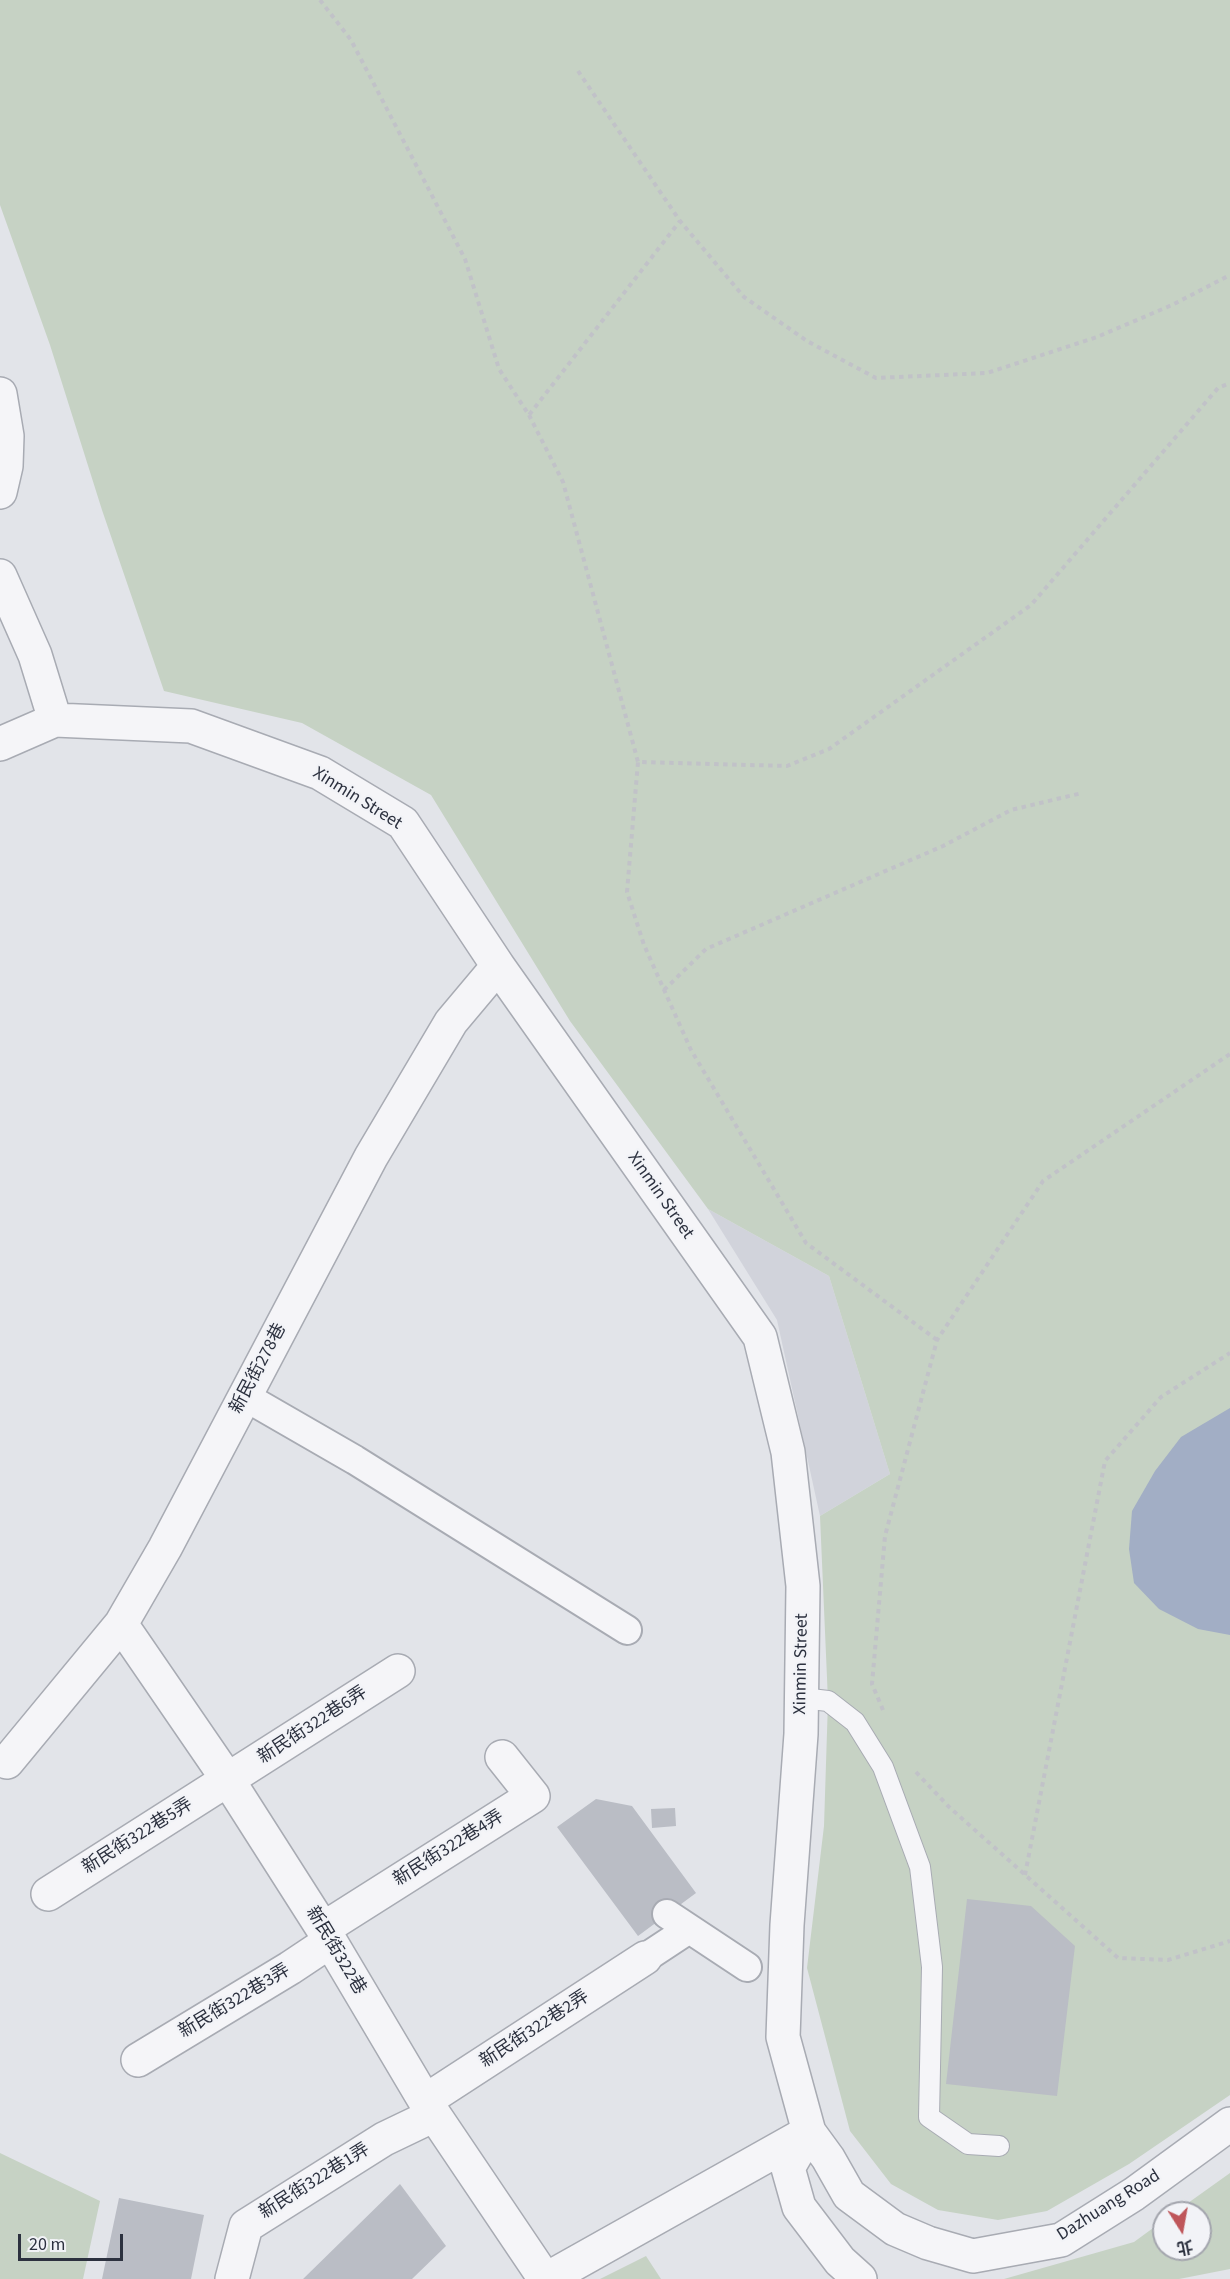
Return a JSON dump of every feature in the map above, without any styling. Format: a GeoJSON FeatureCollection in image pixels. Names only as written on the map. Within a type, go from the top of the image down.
{"type":"FeatureCollection","features":[{"type":"Feature","properties":{"kind":"street"},"geometry":{"type":"LineString","coordinates":[[0,394],[7,436],[2,476]]}},
{"type":"Feature","properties":{"kind":"street"},"geometry":{"type":"LineString","coordinates":[[0,576],[35,655],[55,720],[0,744]]}},
{"type":"Feature","properties":{"kind":"street","name":"Xinmin Street"},"geometry":{"type":"LineString","coordinates":[[55,720],[191,726],[320,773],[403,824],[498,966],[760,1337],[789,1463],[803,1586],[802,1698],[783,2037],[809,2132]]}},
{"type":"Feature","properties":{"kind":"street","name":"新民街278巷"},"geometry":{"type":"LineString","coordinates":[[7,1762],[121,1624],[144,1587],[371,1156],[451,1022],[498,966]]}},
{"type":"Feature","properties":{"kind":"street"},"geometry":{"type":"LineString","coordinates":[[244,1396],[356,1460],[627,1630]]}},
{"type":"Feature","properties":{"kind":"street","name":"新民街322巷"},"geometry":{"type":"LineString","coordinates":[[121,1624],[228,1780],[326,1936],[429,2108],[546,2279],[809,2132]]}},
{"type":"Feature","properties":{"kind":"street","name":"新民街322巷6弄"},"geometry":{"type":"LineString","coordinates":[[228,1780],[398,1671]]}},
{"type":"Feature","properties":{"kind":"street","name":"新民街322巷4弄"},"geometry":{"type":"LineString","coordinates":[[326,1936],[533,1796],[502,1757]]}},
{"type":"Feature","properties":{"kind":"street","name":"新民街322巷5弄"},"geometry":{"type":"LineString","coordinates":[[48,1894],[228,1780]]}},
{"type":"Feature","properties":{"kind":"street"},"geometry":{"type":"LineString","coordinates":[[645,1959],[678,1922],[747,1967]]}},
{"type":"Feature","properties":{"kind":"street","name":"新民街322巷3弄"},"geometry":{"type":"LineString","coordinates":[[138,2060],[291,1968],[326,1936]]}},
{"type":"Feature","properties":{"kind":"street","name":"新民街322巷2弄"},"geometry":{"type":"LineString","coordinates":[[429,2108],[645,1959]]}},
{"type":"Feature","properties":{"kind":"street","name":"新民街322巷1弄"},"geometry":{"type":"LineString","coordinates":[[232,2279],[246,2226],[429,2108]]}},
{"type":"Feature","properties":{"kind":"street","name":"Dazhuang Road"},"geometry":{"type":"LineString","coordinates":[[809,2132],[828,2158],[849,2195],[895,2229],[928,2243],[973,2256],[1061,2240],[1134,2194],[1230,2124]]}},
{"type":"Feature","properties":{"kind":"street"},"geometry":{"type":"LineString","coordinates":[[809,2132],[788,2168],[799,2207],[840,2261],[860,2279]]}},
{"type":"Feature","properties":{"kind":"lane"},"geometry":{"type":"LineString","coordinates":[[802,1698],[828,1701],[855,1722],[883,1767],[920,1868],[932,1966],[929,2117],[968,2144],[999,2146]]}},
{"type":"Feature","properties":{"kind":"path"},"geometry":{"type":"LineString","coordinates":[[320,0],[351,40],[465,259],[500,369],[529,415],[563,482],[638,762],[627,892],[644,945],[691,1050],[806,1243],[938,1340]]}},
{"type":"Feature","properties":{"kind":"path"},"geometry":{"type":"LineString","coordinates":[[578,71],[680,221],[744,297],[807,341],[876,378],[987,374],[1097,337],[1172,305],[1230,275]]}},
{"type":"Feature","properties":{"kind":"path"},"geometry":{"type":"LineString","coordinates":[[529,415],[680,221]]}},
{"type":"Feature","properties":{"kind":"path"},"geometry":{"type":"LineString","coordinates":[[638,762],[787,766],[829,749],[1031,605],[1218,388],[1230,383]]}},
{"type":"Feature","properties":{"kind":"path"},"geometry":{"type":"LineString","coordinates":[[664,990],[706,949],[943,846],[1011,810],[1082,794]]}},
{"type":"Feature","properties":{"kind":"path"},"geometry":{"type":"LineString","coordinates":[[885,1713],[872,1684],[885,1536],[938,1340],[1043,1181],[1230,1053]]}},
{"type":"Feature","properties":{"kind":"path"},"geometry":{"type":"LineString","coordinates":[[1025,1875],[1105,1461],[1161,1397],[1230,1353]]}},
{"type":"Feature","properties":{"kind":"path"},"geometry":{"type":"LineString","coordinates":[[913,1769],[948,1806],[1118,1958],[1168,1960],[1230,1941]]}},
{"type":"Feature","properties":{"kind":"shaded area"},"geometry":{"type":"Polygon","coordinates":[[[708,1209],[829,1276],[890,1474],[820,1516],[777,1320],[708,1209]]]}},
{"type":"Feature","properties":{"kind":"green space"},"geometry":{"type":"Polygon","coordinates":[[[0,0],[1230,0],[1230,2095],[1129,2164],[1047,2211],[998,2220],[938,2210],[891,2184],[850,2131],[807,1968],[824,1826],[828,1701],[820,1516],[890,1474],[829,1276],[708,1209],[570,1021],[431,795],[302,723],[164,691],[102,510],[50,345],[0,205],[0,0]]]}},
{"type":"Feature","properties":{"kind":"green space"},"geometry":{"type":"Polygon","coordinates":[[[0,2153],[100,2201],[83,2279],[0,2279],[0,2153]]]}},
{"type":"Feature","properties":{"kind":"green space"},"geometry":{"type":"Polygon","coordinates":[[[1230,2173],[1230,2269],[1179,2279],[1004,2279],[1134,2242],[1152,2229],[1152,2261],[1212,2261],[1212,2201],[1191,2201],[1230,2173]]]}},
{"type":"Feature","properties":{"kind":"green space"},"geometry":{"type":"Polygon","coordinates":[[[646,2256],[661,2279],[600,2279],[646,2256]]]}},
{"type":"Feature","properties":{"kind":"water"},"geometry":{"type":"Polygon","coordinates":[[[1230,1408],[1230,1635],[1198,1629],[1159,1609],[1134,1583],[1129,1549],[1132,1511],[1155,1471],[1181,1437],[1230,1408]]]}},
{"type":"Feature","properties":{"kind":"building"},"geometry":{"type":"Polygon","coordinates":[[[596,1799],[632,1806],[696,1893],[638,1936],[557,1827],[596,1799]]]}},
{"type":"Feature","properties":{"kind":"building"},"geometry":{"type":"Polygon","coordinates":[[[675,1808],[676,1826],[652,1828],[651,1809],[675,1808]]]}},
{"type":"Feature","properties":{"kind":"building"},"geometry":{"type":"Polygon","coordinates":[[[967,1899],[1031,1906],[1075,1946],[1057,2096],[946,2084],[967,1899]]]}},
{"type":"Feature","properties":{"kind":"building"},"geometry":{"type":"Polygon","coordinates":[[[400,2184],[446,2246],[412,2279],[303,2279],[400,2184]]]}},
{"type":"Feature","properties":{"kind":"building"},"geometry":{"type":"Polygon","coordinates":[[[119,2198],[204,2215],[191,2279],[102,2279],[119,2198]]]}}]}
